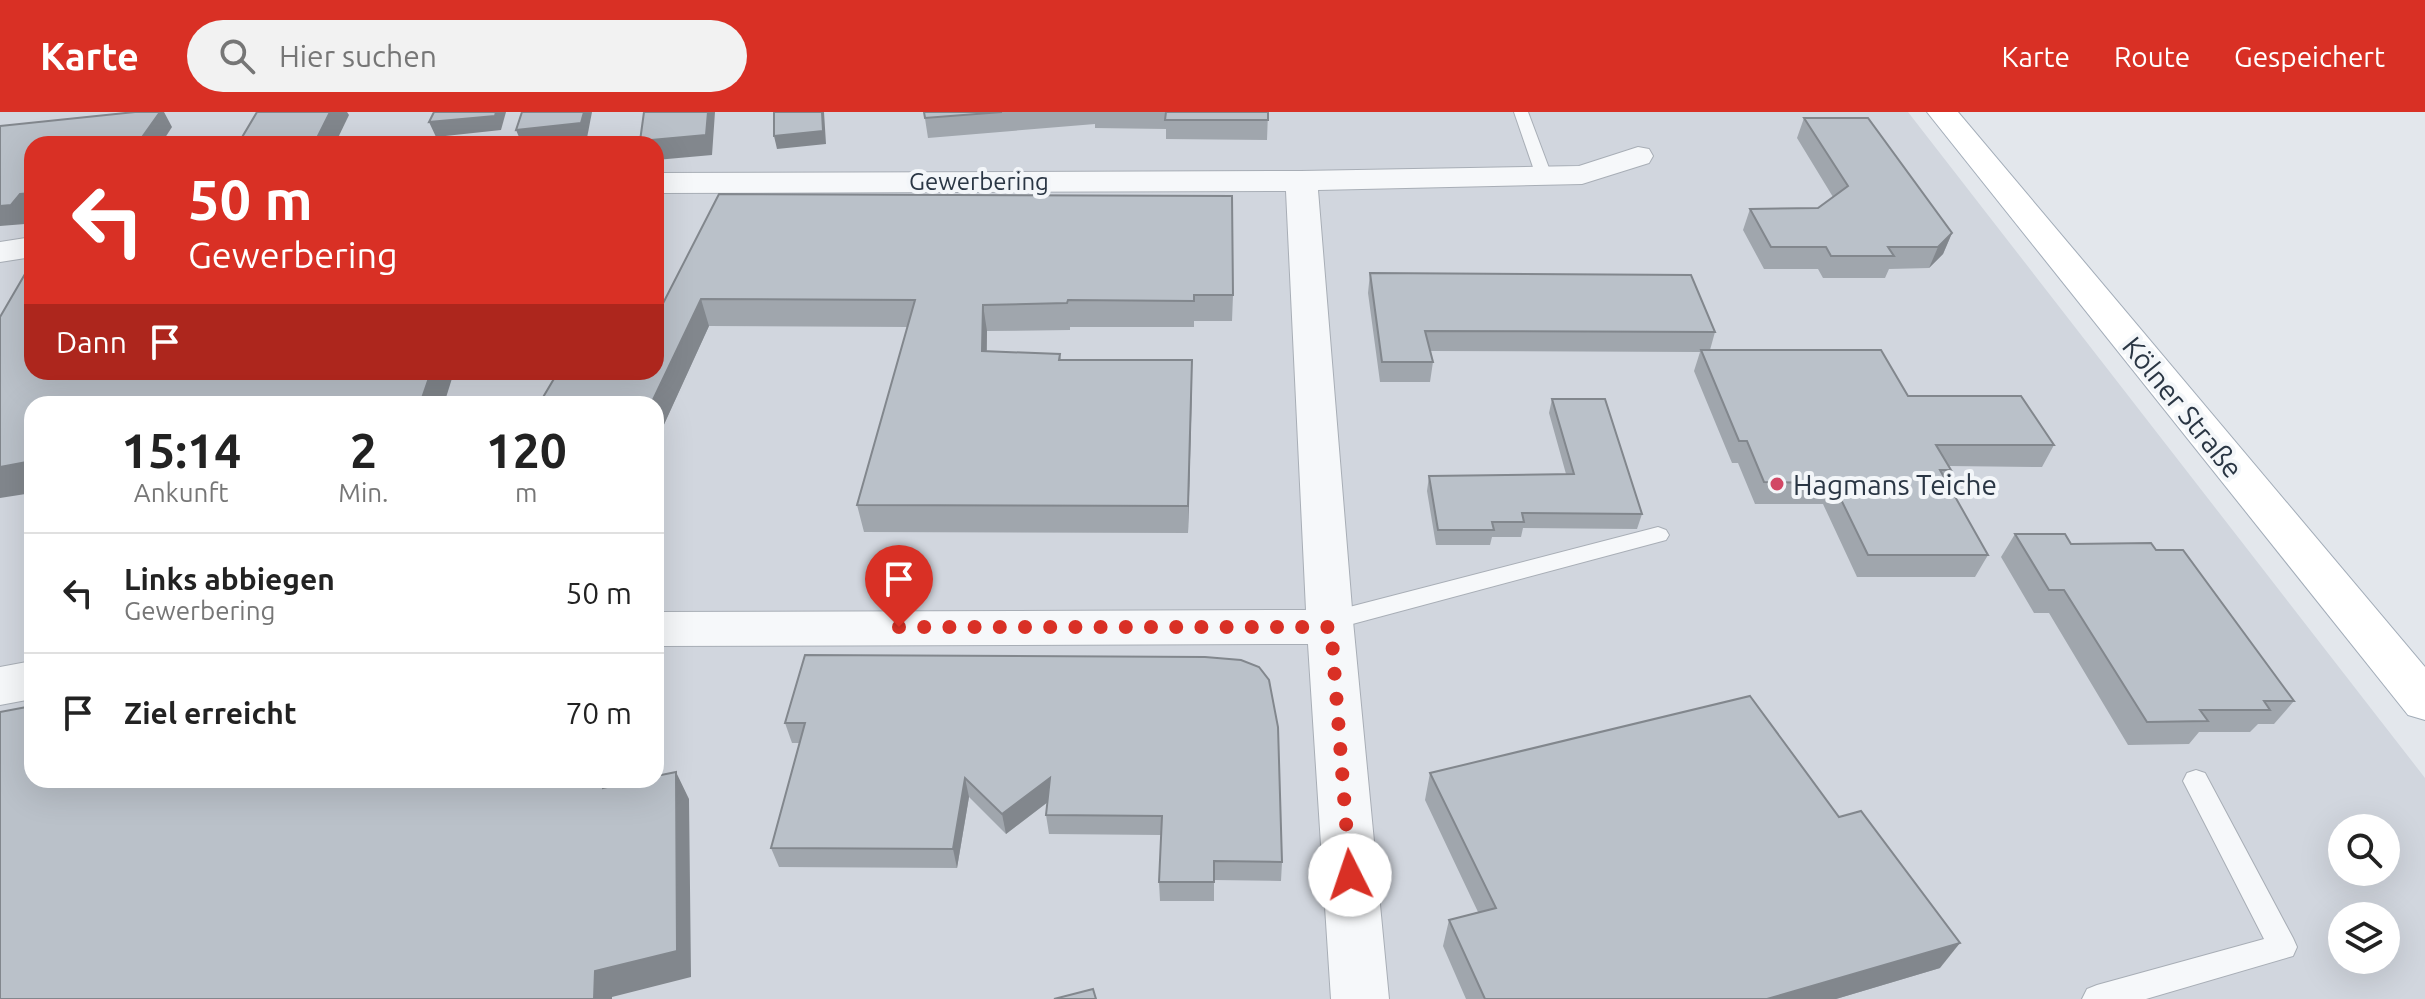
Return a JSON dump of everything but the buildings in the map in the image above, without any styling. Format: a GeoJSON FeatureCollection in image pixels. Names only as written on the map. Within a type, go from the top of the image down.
{"type":"FeatureCollection","features":[{"type":"Feature","properties":{"kind":"main road","name":"Kölner Straße"},"geometry":{"type":"LineString","coordinates":[[1942,112],[2425,701]]}},
{"type":"Feature","properties":{"kind":"street","name":"Gewerbering"},"geometry":{"type":"LineString","coordinates":[[664,183],[1301,181],[1582,175],[1638,156]]}},
{"type":"Feature","properties":{"kind":"street"},"geometry":{"type":"LineString","coordinates":[[1301,181],[1360,999]]}},
{"type":"Feature","properties":{"kind":"street"},"geometry":{"type":"LineString","coordinates":[[0,252],[24,248]]}},
{"type":"Feature","properties":{"kind":"street"},"geometry":{"type":"LineString","coordinates":[[664,629],[1331,624]]}},
{"type":"Feature","properties":{"kind":"street"},"geometry":{"type":"LineString","coordinates":[[0,686],[24,682]]}},
{"type":"Feature","properties":{"kind":"lane"},"geometry":{"type":"LineString","coordinates":[[1521,112],[1544,176]]}},
{"type":"Feature","properties":{"kind":"lane"},"geometry":{"type":"LineString","coordinates":[[1331,624],[1658,535]]}},
{"type":"Feature","properties":{"kind":"lane"},"geometry":{"type":"LineString","coordinates":[[2097,999],[2283,947],[2196,781]]}},
{"type":"Feature","properties":{"kind":"shaded area"},"geometry":{"type":"Polygon","coordinates":[[[0,112],[1908,112],[2425,778],[2425,999],[0,999],[0,112]]]}},
{"type":"Feature","properties":{"kind":"place","name":"Hagmans Teiche"},"geometry":{"type":"Point","coordinates":[1777,484]}},
{"type":"Feature","properties":{"kind":"route"},"geometry":{"type":"LineString","coordinates":[[899,627],[1331,627],[1350,875]]}}]}
